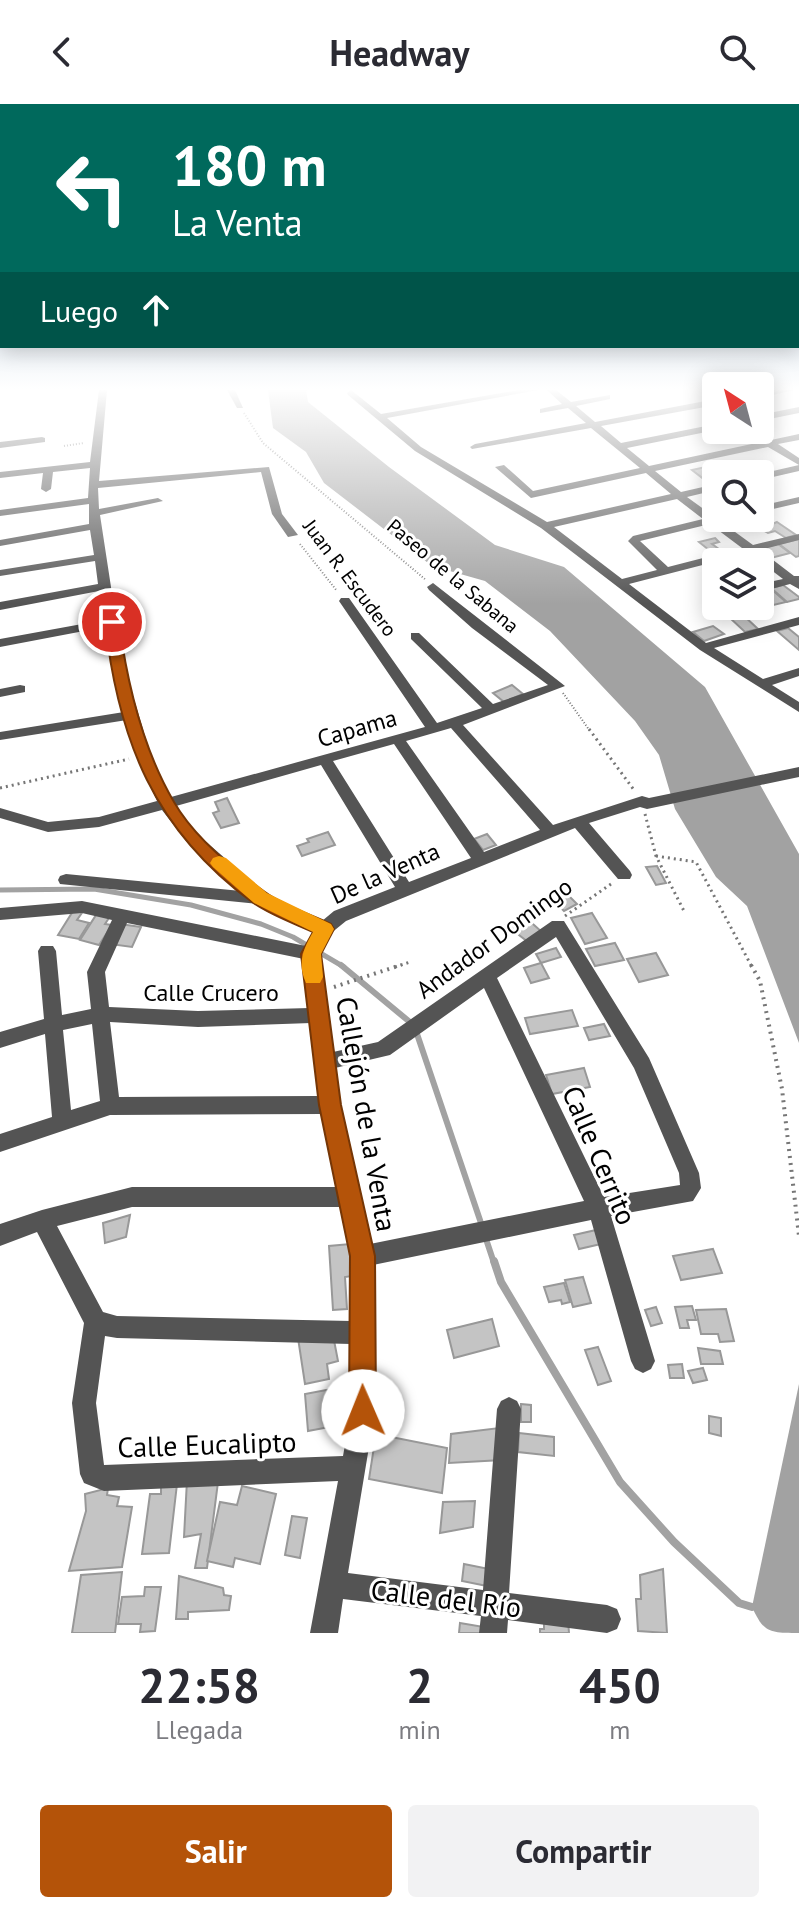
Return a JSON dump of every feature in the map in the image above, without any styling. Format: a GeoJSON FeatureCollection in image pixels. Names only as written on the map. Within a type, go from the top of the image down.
{"type":"FeatureCollection","features":[{"type":"Feature","properties":{"kind":"street"},"geometry":{"type":"LineString","coordinates":[[438,461],[545,526],[704,647],[799,708]]}},
{"type":"Feature","properties":{"kind":"street"},"geometry":{"type":"LineString","coordinates":[[638,461],[678,495],[702,509]]}},
{"type":"Feature","properties":{"kind":"street"},"geometry":{"type":"LineString","coordinates":[[500,467],[531,495],[683,461]]}},
{"type":"Feature","properties":{"kind":"street"},"geometry":{"type":"LineString","coordinates":[[0,475],[96,464],[93,485],[100,557],[118,666],[144,756],[167,805],[191,837],[316,944]]}},
{"type":"Feature","properties":{"kind":"street"},"geometry":{"type":"LineString","coordinates":[[774,474],[799,468]]}},
{"type":"Feature","properties":{"kind":"street"},"geometry":{"type":"LineString","coordinates":[[46,489],[48,469]]}},
{"type":"Feature","properties":{"kind":"street","name":"Juan R. Escudero"},"geometry":{"type":"LineString","coordinates":[[93,485],[265,469],[277,514],[292,535]]}},
{"type":"Feature","properties":{"kind":"street"},"geometry":{"type":"LineString","coordinates":[[545,526],[702,490]]}},
{"type":"Feature","properties":{"kind":"street"},"geometry":{"type":"LineString","coordinates":[[774,506],[799,500]]}},
{"type":"Feature","properties":{"kind":"street"},"geometry":{"type":"LineString","coordinates":[[0,513],[158,501]]}},
{"type":"Feature","properties":{"kind":"street"},"geometry":{"type":"LineString","coordinates":[[665,571],[634,541],[702,523]]}},
{"type":"Feature","properties":{"kind":"street"},"geometry":{"type":"LineString","coordinates":[[0,543],[95,526]]}},
{"type":"Feature","properties":{"kind":"street"},"geometry":{"type":"LineString","coordinates":[[733,532],[752,548],[799,537]]}},
{"type":"Feature","properties":{"kind":"street"},"geometry":{"type":"LineString","coordinates":[[0,573],[100,557]]}},
{"type":"Feature","properties":{"kind":"street"},"geometry":{"type":"LineString","coordinates":[[620,583],[702,561]]}},
{"type":"Feature","properties":{"kind":"street"},"geometry":{"type":"LineString","coordinates":[[774,564],[797,581]]}},
{"type":"Feature","properties":{"kind":"street"},"geometry":{"type":"LineString","coordinates":[[774,585],[797,581]]}},
{"type":"Feature","properties":{"kind":"street"},"geometry":{"type":"LineString","coordinates":[[0,606],[106,586]]}},
{"type":"Feature","properties":{"kind":"street","name":"Paseo de la Sabana"},"geometry":{"type":"LineString","coordinates":[[433,587],[476,625],[558,686]]}},
{"type":"Feature","properties":{"kind":"street","name":"Juan R. Escudero"},"geometry":{"type":"LineString","coordinates":[[345,601],[434,729]]}},
{"type":"Feature","properties":{"kind":"street"},"geometry":{"type":"LineString","coordinates":[[704,647],[799,621]]}},
{"type":"Feature","properties":{"kind":"street"},"geometry":{"type":"LineString","coordinates":[[0,643],[112,622]]}},
{"type":"Feature","properties":{"kind":"street"},"geometry":{"type":"LineString","coordinates":[[415,636],[490,709]]}},
{"type":"Feature","properties":{"kind":"street"},"geometry":{"type":"LineString","coordinates":[[762,684],[799,672]]}},
{"type":"Feature","properties":{"kind":"street","name":"Capama"},"geometry":{"type":"LineString","coordinates":[[0,813],[48,827],[99,822],[434,729],[558,686]]}},
{"type":"Feature","properties":{"kind":"street"},"geometry":{"type":"LineString","coordinates":[[0,693],[20,689]]}},
{"type":"Feature","properties":{"kind":"street"},"geometry":{"type":"LineString","coordinates":[[0,736],[131,715]]}},
{"type":"Feature","properties":{"kind":"street"},"geometry":{"type":"LineString","coordinates":[[454,723],[550,832]]}},
{"type":"Feature","properties":{"kind":"street"},"geometry":{"type":"LineString","coordinates":[[397,739],[480,859]]}},
{"type":"Feature","properties":{"kind":"street"},"geometry":{"type":"LineString","coordinates":[[325,760],[404,888]]}},
{"type":"Feature","properties":{"kind":"street","name":"De la Venta"},"geometry":{"type":"LineString","coordinates":[[316,944],[340,916],[578,821],[644,802],[799,772]]}},
{"type":"Feature","properties":{"kind":"street"},"geometry":{"type":"LineString","coordinates":[[578,821],[624,875]]}},
{"type":"Feature","properties":{"kind":"street"},"geometry":{"type":"LineString","coordinates":[[66,880],[110,882],[191,895],[260,898]]}},
{"type":"Feature","properties":{"kind":"street"},"geometry":{"type":"LineString","coordinates":[[0,914],[82,907],[122,916],[316,944]]}},
{"type":"Feature","properties":{"kind":"street"},"geometry":{"type":"LineString","coordinates":[[110,1106],[96,972],[122,916]]}},
{"type":"Feature","properties":{"kind":"street"},"geometry":{"type":"LineString","coordinates":[[362,1256],[598,1208],[686,1194],[691,1188],[689,1173],[642,1064],[558,926]]}},
{"type":"Feature","properties":{"kind":"street","name":"Andador Domingo"},"geometry":{"type":"LineString","coordinates":[[326,1062],[383,1049],[558,926]]}},
{"type":"Feature","properties":{"kind":"street","name":"Callejón de la Venta"},"geometry":{"type":"LineString","coordinates":[[316,944],[318,1004],[330,1105],[362,1256],[360,1333],[363,1411],[324,1633]]}},
{"type":"Feature","properties":{"kind":"street"},"geometry":{"type":"LineString","coordinates":[[47,951],[62,1120]]}},
{"type":"Feature","properties":{"kind":"street","name":"Calle Cerrito"},"geometry":{"type":"LineString","coordinates":[[488,978],[598,1208],[643,1361]]}},
{"type":"Feature","properties":{"kind":"street","name":"Calle Crucero"},"geometry":{"type":"LineString","coordinates":[[1,1040],[102,1014],[198,1019],[318,1004]]}},
{"type":"Feature","properties":{"kind":"street"},"geometry":{"type":"LineString","coordinates":[[0,1143],[110,1106],[330,1105]]}},
{"type":"Feature","properties":{"kind":"street"},"geometry":{"type":"LineString","coordinates":[[0,1235],[42,1220],[132,1197],[349,1197]]}},
{"type":"Feature","properties":{"kind":"street"},"geometry":{"type":"LineString","coordinates":[[42,1220],[96,1322],[117,1327],[360,1333]]}},
{"type":"Feature","properties":{"kind":"street","name":"Calle Eucalipto"},"geometry":{"type":"LineString","coordinates":[[96,1322],[84,1403],[93,1474],[104,1478],[352,1468]]}},
{"type":"Feature","properties":{"kind":"street"},"geometry":{"type":"LineString","coordinates":[[493,1633],[509,1409]]}},
{"type":"Feature","properties":{"kind":"street","name":"Calle del Río"},"geometry":{"type":"LineString","coordinates":[[333,1584],[607,1619]]}},
{"type":"Feature","properties":{"kind":"path","name":"Paseo de la Sabana"},"geometry":{"type":"LineString","coordinates":[[287,461],[433,587]]}},
{"type":"Feature","properties":{"kind":"path","name":"Juan R. Escudero"},"geometry":{"type":"LineString","coordinates":[[292,535],[345,601]]}},
{"type":"Feature","properties":{"kind":"path"},"geometry":{"type":"LineString","coordinates":[[558,686],[644,802],[656,856],[684,911]]}},
{"type":"Feature","properties":{"kind":"path"},"geometry":{"type":"LineString","coordinates":[[0,788],[144,756]]}},
{"type":"Feature","properties":{"kind":"path"},"geometry":{"type":"LineString","coordinates":[[656,856],[696,862],[760,981],[782,1089],[799,1236]]}},
{"type":"Feature","properties":{"kind":"path","name":"Andador Domingo"},"geometry":{"type":"LineString","coordinates":[[558,926],[566,914],[624,875]]}},
{"type":"Feature","properties":{"kind":"path"},"geometry":{"type":"LineString","coordinates":[[318,1004],[410,962]]}},
{"type":"Feature","properties":{"kind":"shaded area"},"geometry":{"type":"Polygon","coordinates":[[[311,461],[382,461],[495,545],[564,567],[705,687],[799,854],[799,1043],[747,906],[716,877],[675,809],[659,755],[635,721],[550,631],[485,581],[432,566],[324,483],[311,461]]]}},
{"type":"Feature","properties":{"kind":"shaded area"},"geometry":{"type":"Polygon","coordinates":[[[799,1384],[799,1633],[781,1633],[764,1627],[752,1607],[799,1384]]]}},
{"type":"Feature","properties":{"kind":"building"},"geometry":{"type":"Polygon","coordinates":[[[702,468],[702,478],[692,470],[702,468]]]}},
{"type":"Feature","properties":{"kind":"building"},"geometry":{"type":"Polygon","coordinates":[[[777,522],[796,535],[786,538],[774,531],[774,523],[777,522]]]}},
{"type":"Feature","properties":{"kind":"building"},"geometry":{"type":"Polygon","coordinates":[[[715,538],[719,542],[712,544],[718,548],[706,548],[699,542],[715,538]]]}},
{"type":"Feature","properties":{"kind":"building"},"geometry":{"type":"Polygon","coordinates":[[[799,539],[799,556],[796,557],[779,544],[799,539]]]}},
{"type":"Feature","properties":{"kind":"building"},"geometry":{"type":"Polygon","coordinates":[[[778,544],[790,553],[774,557],[774,548],[763,548],[778,544]]]}},
{"type":"Feature","properties":{"kind":"building"},"geometry":{"type":"Polygon","coordinates":[[[783,585],[799,599],[787,602],[774,587],[783,585]]]}},
{"type":"Feature","properties":{"kind":"building"},"geometry":{"type":"Polygon","coordinates":[[[774,592],[786,602],[774,605],[774,592]]]}},
{"type":"Feature","properties":{"kind":"building"},"geometry":{"type":"Polygon","coordinates":[[[732,620],[748,620],[758,629],[745,632],[732,620]]]}},
{"type":"Feature","properties":{"kind":"building"},"geometry":{"type":"Polygon","coordinates":[[[713,626],[724,634],[704,641],[693,632],[713,626]]]}},
{"type":"Feature","properties":{"kind":"building"},"geometry":{"type":"Polygon","coordinates":[[[788,628],[799,637],[799,650],[777,631],[788,628]]]}},
{"type":"Feature","properties":{"kind":"building"},"geometry":{"type":"Polygon","coordinates":[[[512,685],[523,694],[504,702],[493,693],[512,685]]]}},
{"type":"Feature","properties":{"kind":"building"},"geometry":{"type":"Polygon","coordinates":[[[227,798],[239,823],[221,828],[213,813],[219,811],[215,802],[227,798]]]}},
{"type":"Feature","properties":{"kind":"building"},"geometry":{"type":"Polygon","coordinates":[[[328,832],[335,845],[302,856],[297,846],[328,832]]]}},
{"type":"Feature","properties":{"kind":"building"},"geometry":{"type":"Polygon","coordinates":[[[487,834],[496,845],[483,850],[474,839],[487,834]]]}},
{"type":"Feature","properties":{"kind":"building"},"geometry":{"type":"Polygon","coordinates":[[[657,866],[666,883],[656,885],[646,867],[657,866]]]}},
{"type":"Feature","properties":{"kind":"building"},"geometry":{"type":"Polygon","coordinates":[[[563,890],[577,904],[564,911],[550,897],[563,890]]]}},
{"type":"Feature","properties":{"kind":"building"},"geometry":{"type":"Polygon","coordinates":[[[75,908],[84,910],[77,920],[89,923],[79,939],[58,935],[75,908]]]}},
{"type":"Feature","properties":{"kind":"building"},"geometry":{"type":"Polygon","coordinates":[[[98,912],[111,915],[105,924],[112,925],[99,945],[80,940],[98,912]]]}},
{"type":"Feature","properties":{"kind":"building"},"geometry":{"type":"Polygon","coordinates":[[[592,913],[607,938],[585,944],[571,918],[592,913]]]}},
{"type":"Feature","properties":{"kind":"building"},"geometry":{"type":"Polygon","coordinates":[[[523,915],[543,933],[528,942],[506,925],[523,915]]]}},
{"type":"Feature","properties":{"kind":"building"},"geometry":{"type":"Polygon","coordinates":[[[120,924],[141,927],[132,947],[110,944],[120,924]]]}},
{"type":"Feature","properties":{"kind":"building"},"geometry":{"type":"Polygon","coordinates":[[[615,943],[624,960],[595,966],[586,949],[615,943]]]}},
{"type":"Feature","properties":{"kind":"building"},"geometry":{"type":"Polygon","coordinates":[[[556,948],[561,957],[541,963],[536,954],[556,948]]]}},
{"type":"Feature","properties":{"kind":"building"},"geometry":{"type":"Polygon","coordinates":[[[656,953],[668,975],[639,982],[627,959],[656,953]]]}},
{"type":"Feature","properties":{"kind":"building"},"geometry":{"type":"Polygon","coordinates":[[[541,963],[549,978],[531,983],[524,968],[541,963]]]}},
{"type":"Feature","properties":{"kind":"building"},"geometry":{"type":"Polygon","coordinates":[[[572,1010],[578,1026],[530,1034],[525,1018],[572,1010]]]}},
{"type":"Feature","properties":{"kind":"building"},"geometry":{"type":"Polygon","coordinates":[[[604,1024],[610,1036],[589,1040],[584,1028],[604,1024]]]}},
{"type":"Feature","properties":{"kind":"building"},"geometry":{"type":"Polygon","coordinates":[[[584,1068],[590,1087],[552,1094],[546,1075],[584,1068]]]}},
{"type":"Feature","properties":{"kind":"building"},"geometry":{"type":"Polygon","coordinates":[[[130,1215],[126,1237],[105,1243],[103,1223],[130,1215]]]}},
{"type":"Feature","properties":{"kind":"building"},"geometry":{"type":"Polygon","coordinates":[[[596,1230],[601,1244],[579,1249],[574,1235],[596,1230]]]}},
{"type":"Feature","properties":{"kind":"building"},"geometry":{"type":"Polygon","coordinates":[[[350,1244],[352,1276],[345,1277],[347,1309],[333,1310],[329,1246],[350,1244]]]}},
{"type":"Feature","properties":{"kind":"building"},"geometry":{"type":"Polygon","coordinates":[[[713,1249],[722,1273],[681,1280],[673,1256],[713,1249]]]}},
{"type":"Feature","properties":{"kind":"building"},"geometry":{"type":"Polygon","coordinates":[[[583,1277],[591,1303],[573,1307],[565,1280],[583,1277]]]}},
{"type":"Feature","properties":{"kind":"building"},"geometry":{"type":"Polygon","coordinates":[[[564,1283],[570,1302],[549,1302],[544,1287],[564,1283]]]}},
{"type":"Feature","properties":{"kind":"building"},"geometry":{"type":"Polygon","coordinates":[[[692,1306],[696,1320],[687,1320],[689,1328],[680,1328],[675,1307],[692,1306]]]}},
{"type":"Feature","properties":{"kind":"building"},"geometry":{"type":"Polygon","coordinates":[[[656,1307],[662,1323],[651,1326],[645,1310],[656,1307]]]}},
{"type":"Feature","properties":{"kind":"building"},"geometry":{"type":"Polygon","coordinates":[[[726,1309],[734,1341],[720,1342],[718,1334],[701,1334],[696,1310],[726,1309]]]}},
{"type":"Feature","properties":{"kind":"building"},"geometry":{"type":"Polygon","coordinates":[[[492,1319],[499,1346],[454,1358],[447,1330],[492,1319]]]}},
{"type":"Feature","properties":{"kind":"building"},"geometry":{"type":"Polygon","coordinates":[[[332,1330],[338,1361],[327,1364],[329,1379],[305,1384],[298,1338],[332,1330]]]}},
{"type":"Feature","properties":{"kind":"building"},"geometry":{"type":"Polygon","coordinates":[[[598,1347],[611,1381],[598,1385],[585,1350],[598,1347]]]}},
{"type":"Feature","properties":{"kind":"building"},"geometry":{"type":"Polygon","coordinates":[[[698,1348],[720,1351],[723,1364],[701,1364],[698,1348]]]}},
{"type":"Feature","properties":{"kind":"building"},"geometry":{"type":"Polygon","coordinates":[[[682,1364],[684,1378],[670,1378],[668,1365],[682,1364]]]}},
{"type":"Feature","properties":{"kind":"building"},"geometry":{"type":"Polygon","coordinates":[[[703,1368],[707,1380],[693,1383],[688,1371],[703,1368]]]}},
{"type":"Feature","properties":{"kind":"building"},"geometry":{"type":"Polygon","coordinates":[[[337,1388],[340,1425],[308,1431],[305,1394],[337,1388]]]}},
{"type":"Feature","properties":{"kind":"building"},"geometry":{"type":"Polygon","coordinates":[[[521,1404],[531,1405],[531,1422],[521,1422],[521,1404]]]}},
{"type":"Feature","properties":{"kind":"building"},"geometry":{"type":"Polygon","coordinates":[[[709,1416],[721,1418],[721,1436],[709,1433],[709,1416]]]}},
{"type":"Feature","properties":{"kind":"building"},"geometry":{"type":"Polygon","coordinates":[[[499,1428],[502,1460],[449,1463],[451,1434],[499,1428]]]}},
{"type":"Feature","properties":{"kind":"building"},"geometry":{"type":"Polygon","coordinates":[[[519,1433],[554,1437],[554,1456],[518,1452],[519,1433]]]}},
{"type":"Feature","properties":{"kind":"building"},"geometry":{"type":"Polygon","coordinates":[[[376,1434],[447,1448],[442,1493],[369,1479],[376,1434]]]}},
{"type":"Feature","properties":{"kind":"building"},"geometry":{"type":"Polygon","coordinates":[[[187,1480],[218,1482],[207,1568],[195,1568],[201,1534],[184,1537],[187,1480]]]}},
{"type":"Feature","properties":{"kind":"building"},"geometry":{"type":"Polygon","coordinates":[[[177,1484],[169,1553],[142,1554],[150,1494],[161,1494],[161,1485],[177,1484]]]}},
{"type":"Feature","properties":{"kind":"building"},"geometry":{"type":"Polygon","coordinates":[[[242,1486],[276,1494],[260,1564],[235,1558],[233,1567],[207,1561],[220,1502],[237,1505],[242,1486]]]}},
{"type":"Feature","properties":{"kind":"building"},"geometry":{"type":"Polygon","coordinates":[[[108,1488],[107,1495],[119,1497],[117,1506],[132,1507],[122,1567],[69,1571],[86,1511],[85,1494],[108,1488]]]}},
{"type":"Feature","properties":{"kind":"building"},"geometry":{"type":"Polygon","coordinates":[[[475,1501],[473,1527],[440,1533],[443,1502],[475,1501]]]}},
{"type":"Feature","properties":{"kind":"building"},"geometry":{"type":"Polygon","coordinates":[[[292,1516],[307,1518],[300,1558],[285,1555],[292,1516]]]}},
{"type":"Feature","properties":{"kind":"building"},"geometry":{"type":"Polygon","coordinates":[[[464,1564],[494,1570],[492,1587],[462,1581],[464,1564]]]}},
{"type":"Feature","properties":{"kind":"building"},"geometry":{"type":"Polygon","coordinates":[[[663,1569],[667,1633],[638,1631],[636,1599],[641,1599],[640,1575],[663,1569]]]}},
{"type":"Feature","properties":{"kind":"building"},"geometry":{"type":"Polygon","coordinates":[[[122,1572],[115,1633],[72,1633],[81,1575],[122,1572]]]}},
{"type":"Feature","properties":{"kind":"building"},"geometry":{"type":"Polygon","coordinates":[[[179,1576],[223,1588],[224,1595],[231,1596],[229,1610],[188,1612],[188,1619],[176,1619],[179,1576]]]}},
{"type":"Feature","properties":{"kind":"building"},"geometry":{"type":"Polygon","coordinates":[[[145,1587],[161,1587],[155,1631],[140,1632],[141,1624],[118,1624],[122,1597],[144,1596],[145,1587]]]}},
{"type":"Feature","properties":{"kind":"building"},"geometry":{"type":"Polygon","coordinates":[[[544,1617],[568,1620],[569,1633],[540,1633],[540,1629],[544,1629],[544,1617]]]}},
{"type":"Feature","properties":{"kind":"building"},"geometry":{"type":"Polygon","coordinates":[[[460,1623],[484,1627],[484,1633],[459,1633],[460,1623]]]}},
{"type":"Feature","properties":{"kind":"waterway"},"geometry":{"type":"LineString","coordinates":[[0,890],[94,889],[191,905],[261,924],[293,937],[342,966]]}},
{"type":"Feature","properties":{"kind":"waterway"},"geometry":{"type":"LineString","coordinates":[[342,966],[411,1023]]}},
{"type":"Feature","properties":{"kind":"waterway"},"geometry":{"type":"LineString","coordinates":[[416,1031],[482,1226]]}},
{"type":"Feature","properties":{"kind":"waterway"},"geometry":{"type":"LineString","coordinates":[[485,1236],[494,1263]]}},
{"type":"Feature","properties":{"kind":"waterway"},"geometry":{"type":"LineString","coordinates":[[494,1261],[501,1282],[620,1482],[674,1542],[739,1603],[752,1607]]}},
{"type":"Feature","properties":{"kind":"slow traffic"},"geometry":{"type":"LineString","coordinates":[[219,863],[260,898],[324,929],[311,954],[313,977]]}},
{"type":"Feature","properties":{"kind":"route"},"geometry":{"type":"LineString","coordinates":[[112,622],[116,659],[131,715],[144,756],[167,805],[191,837],[260,898],[324,929],[311,954],[330,1105],[362,1256],[360,1333],[363,1411]]}}]}
